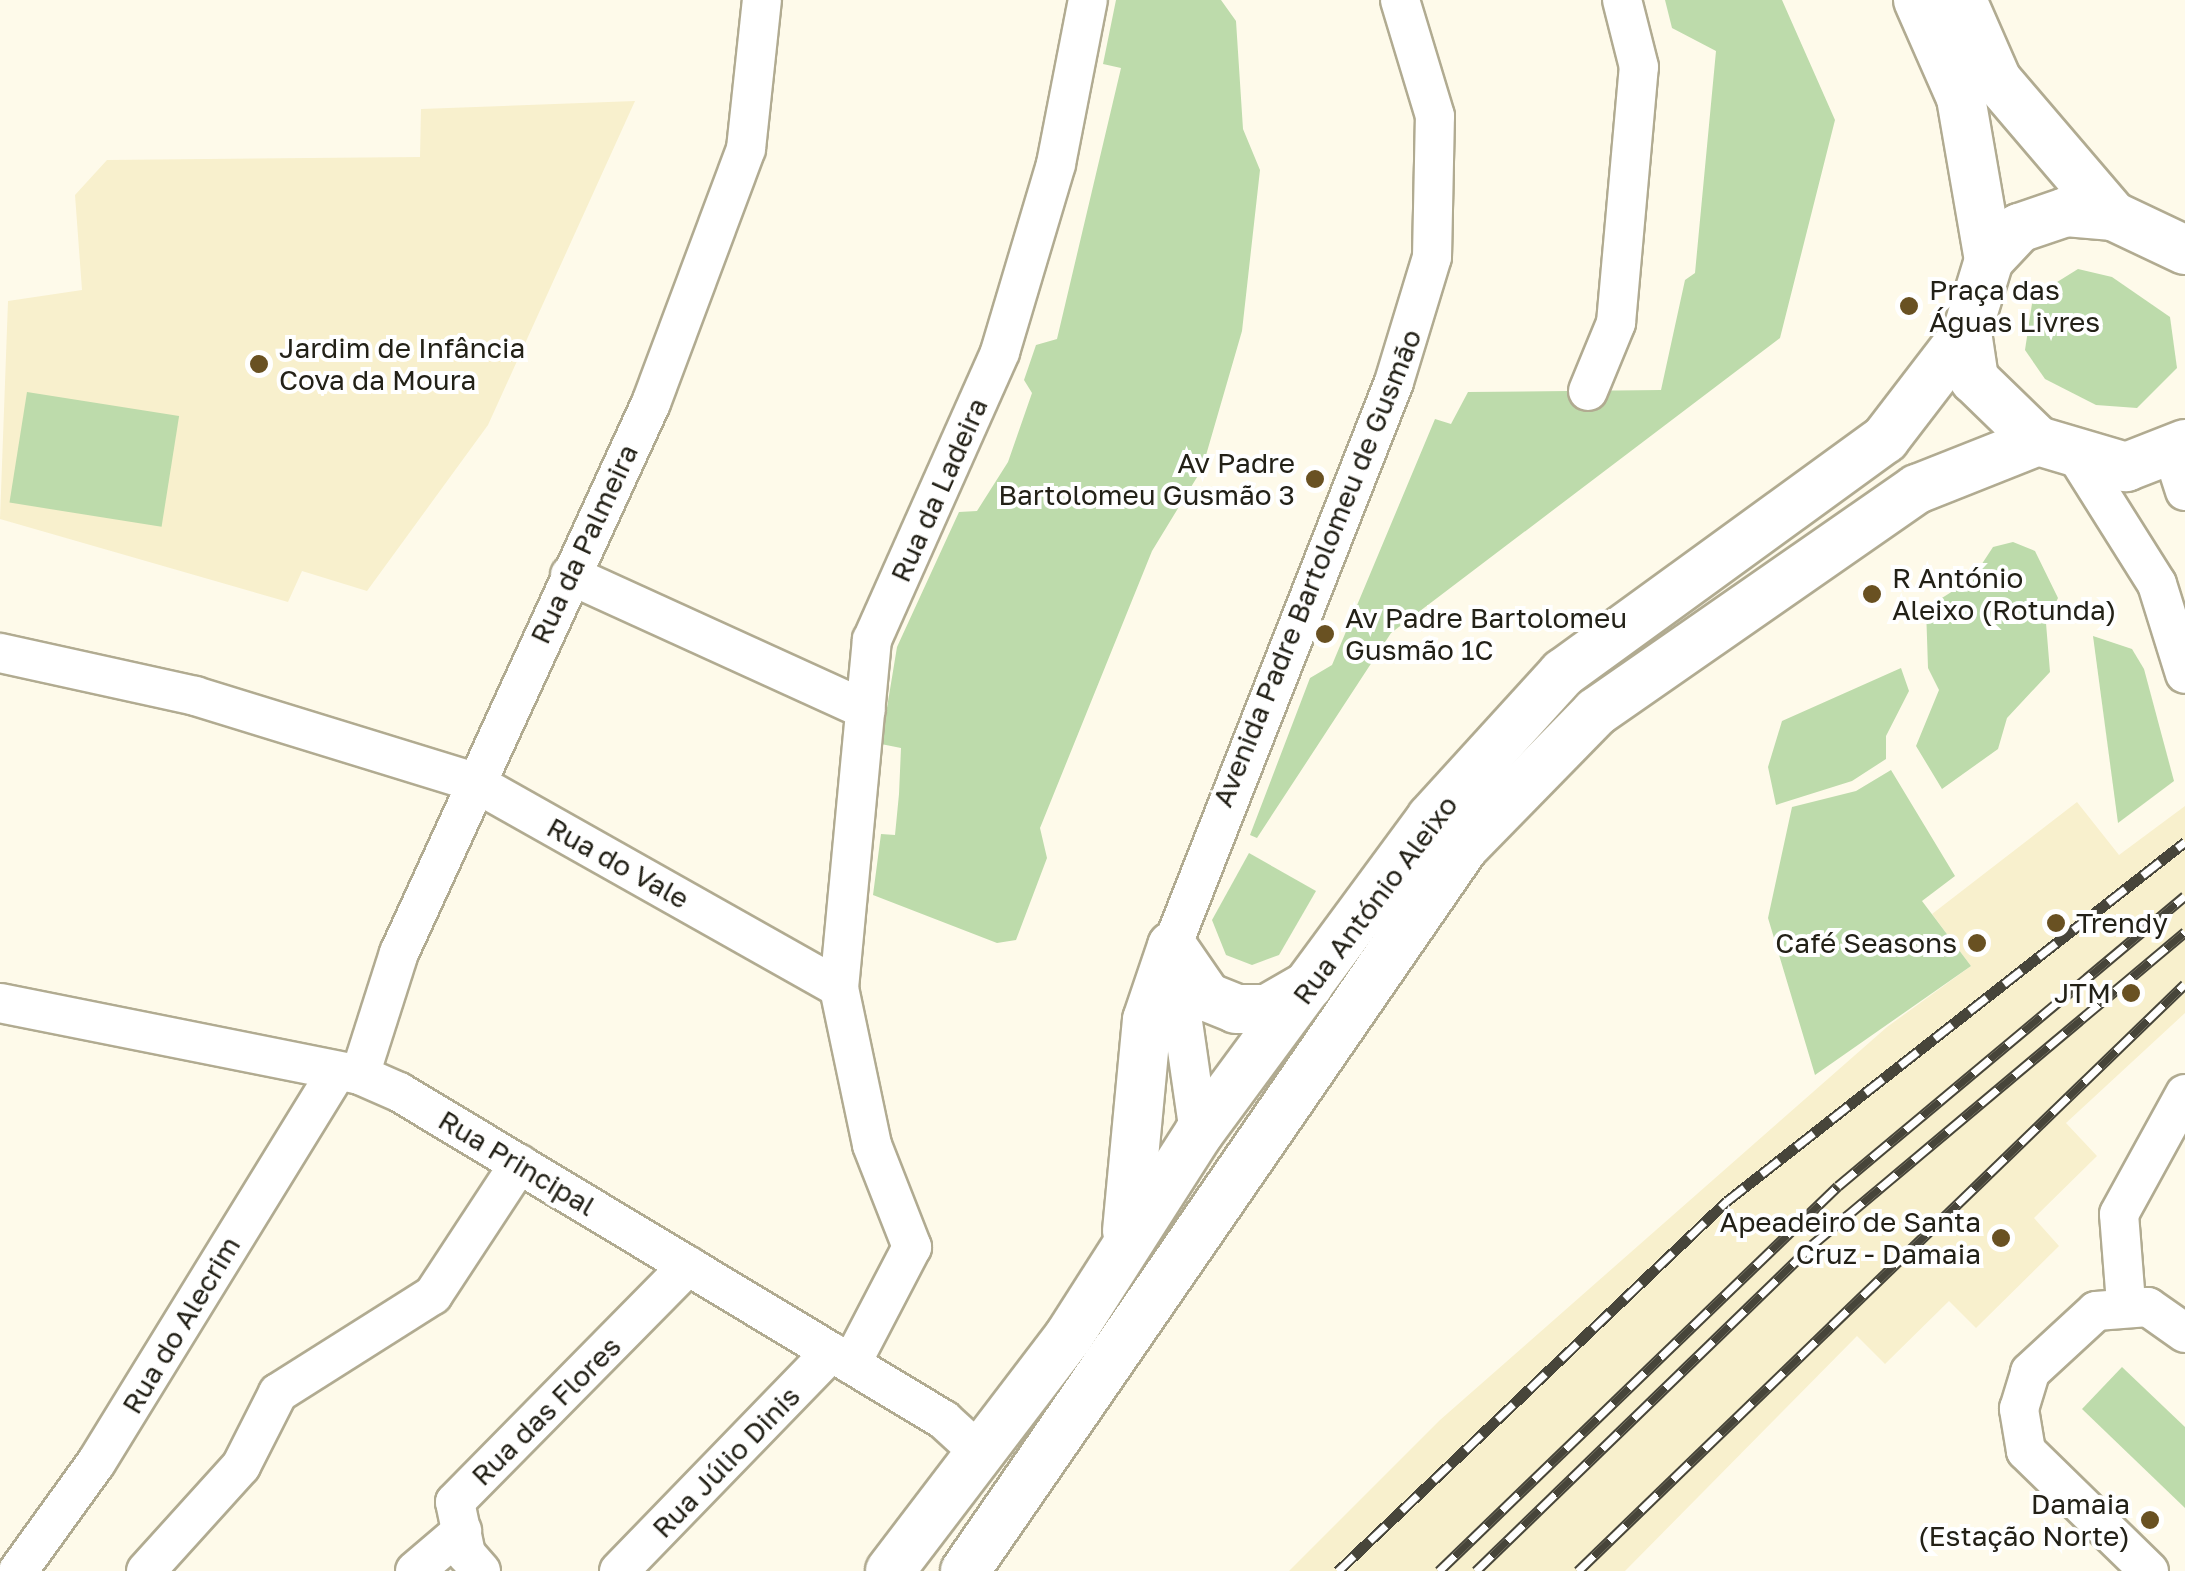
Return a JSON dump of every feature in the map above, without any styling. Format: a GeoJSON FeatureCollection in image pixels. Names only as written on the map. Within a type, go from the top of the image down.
{"type":"FeatureCollection","features":[{"type":"Feature","properties":{"kind":"street","name":"Rua da Palmeira"},"geometry":{"type":"LineString","coordinates":[[347,1074],[472,781],[651,403],[746,150],[762,0]]}},
{"type":"Feature","properties":{"kind":"street","name":"Rua da Ladeira"},"geometry":{"type":"LineString","coordinates":[[839,988],[872,640],[1000,352],[1056,164],[1088,0]]}},
{"type":"Feature","properties":{"kind":"street","name":"Avenida Padre Bartolomeu de Gusmão"},"geometry":{"type":"LineString","coordinates":[[1199,1134],[1172,946],[1422,305],[1435,116],[1400,0]]}},
{"type":"Feature","properties":{"kind":"street"},"geometry":{"type":"LineString","coordinates":[[1588,391],[1616,323],[1639,67],[1622,0]]}},
{"type":"Feature","properties":{"kind":"street"},"geometry":{"type":"LineString","coordinates":[[1918,0],[1961,98],[1989,260]]}},
{"type":"Feature","properties":{"kind":"street"},"geometry":{"type":"LineString","coordinates":[[1962,0],[1997,80],[2113,216]]}},
{"type":"Feature","properties":{"kind":"street"},"geometry":{"type":"LineString","coordinates":[[2185,250],[2113,216],[2066,212],[2019,228],[1989,260],[1967,332],[1974,378],[2058,450],[2158,584],[2185,674]]}},
{"type":"Feature","properties":{"kind":"street","name":"Rua António Aleixo"},"geometry":{"type":"LineString","coordinates":[[890,1571],[1120,1264],[1199,1134],[1319,977],[1431,818],[1563,674],[1885,439],[1967,332]]}},
{"type":"Feature","properties":{"kind":"street"},"geometry":{"type":"LineString","coordinates":[[2058,450],[2126,467],[2181,463]]}},
{"type":"Feature","properties":{"kind":"street","name":"Rua António Aleixo"},"geometry":{"type":"LineString","coordinates":[[965,1571],[1186,1258],[1464,847],[1596,712],[1917,489],[2058,450]]}},
{"type":"Feature","properties":{"kind":"street"},"geometry":{"type":"LineString","coordinates":[[570,575],[866,710]]}},
{"type":"Feature","properties":{"kind":"street","name":"Rua do Vale"},"geometry":{"type":"LineString","coordinates":[[0,652],[195,696],[472,781],[839,988]]}},
{"type":"Feature","properties":{"kind":"street"},"geometry":{"type":"LineString","coordinates":[[1172,946],[1208,997],[1236,1009],[1266,1009],[1319,977]]}},
{"type":"Feature","properties":{"kind":"street"},"geometry":{"type":"LineString","coordinates":[[1120,1264],[1138,1181],[1147,1020],[1172,946]]}},
{"type":"Feature","properties":{"kind":"street"},"geometry":{"type":"LineString","coordinates":[[839,988],[872,1145],[912,1247],[841,1358]]}},
{"type":"Feature","properties":{"kind":"street","name":"Rua Principal"},"geometry":{"type":"LineString","coordinates":[[0,1003],[347,1074],[519,1164],[841,1358],[980,1453]]}},
{"type":"Feature","properties":{"kind":"street","name":"Rua do Alecrim"},"geometry":{"type":"LineString","coordinates":[[24,1569],[347,1074]]}},
{"type":"Feature","properties":{"kind":"street"},"geometry":{"type":"LineString","coordinates":[[2126,1304],[2119,1214],[2185,1094]]}},
{"type":"Feature","properties":{"kind":"street"},"geometry":{"type":"LineString","coordinates":[[1186,1258],[1199,1134]]}},
{"type":"Feature","properties":{"kind":"street"},"geometry":{"type":"LineString","coordinates":[[146,1571],[241,1466],[278,1393],[433,1295],[519,1164]]}},
{"type":"Feature","properties":{"kind":"street","name":"Rua das Flores"},"geometry":{"type":"LineString","coordinates":[[462,1530],[455,1502],[688,1266]]}},
{"type":"Feature","properties":{"kind":"street"},"geometry":{"type":"LineString","coordinates":[[2149,1571],[2026,1451],[2020,1431],[2030,1372],[2096,1311],[2126,1304],[2148,1307],[2185,1333]]}},
{"type":"Feature","properties":{"kind":"street","name":"Rua Júlio Dinis"},"geometry":{"type":"LineString","coordinates":[[619,1571],[841,1358]]}},
{"type":"Feature","properties":{"kind":"street"},"geometry":{"type":"LineString","coordinates":[[415,1571],[462,1530],[481,1571]]}},
{"type":"Feature","properties":{"kind":"shaded area","name":"Jardim de Infância Cova da Moura"},"geometry":{"type":"Polygon","coordinates":[[[635,101],[488,425],[367,591],[302,571],[288,602],[0,519],[8,301],[82,290],[75,195],[107,160],[420,157],[421,109],[635,101]]]}},
{"type":"Feature","properties":{"kind":"shaded area"},"geometry":{"type":"Polygon","coordinates":[[[2077,802],[2119,855],[2185,806],[2185,1013],[2066,1123],[2097,1156],[2034,1218],[2059,1246],[1976,1328],[1949,1301],[1885,1364],[1857,1336],[1625,1571],[1289,1571],[1440,1420],[1887,1027],[1971,966],[1932,914],[2077,802]]]}},
{"type":"Feature","properties":{"kind":"green space"},"geometry":{"type":"Polygon","coordinates":[[[1116,0],[1221,0],[1236,21],[1243,129],[1260,170],[1242,331],[1202,469],[1152,551],[1040,828],[1047,858],[1016,940],[997,943],[873,895],[881,834],[895,835],[899,794],[901,748],[881,744],[897,647],[959,512],[977,511],[1008,462],[1032,393],[1024,380],[1036,345],[1057,339],[1121,68],[1103,64],[1116,0]]]}},
{"type":"Feature","properties":{"kind":"green space"},"geometry":{"type":"Polygon","coordinates":[[[1665,0],[1782,0],[1835,120],[1780,338],[1391,633],[1257,838],[1250,835],[1310,678],[1332,665],[1435,419],[1451,424],[1468,392],[1661,390],[1685,280],[1695,273],[1716,51],[1672,28],[1665,0]]]}},
{"type":"Feature","properties":{"kind":"green space"},"geometry":{"type":"Polygon","coordinates":[[[2078,269],[2112,277],[2170,317],[2177,368],[2137,408],[2096,405],[2045,379],[2025,350],[2033,297],[2078,269]]]}},
{"type":"Feature","properties":{"kind":"green space"},"geometry":{"type":"Polygon","coordinates":[[[27,392],[179,416],[162,527],[9,503],[27,392]]]}},
{"type":"Feature","properties":{"kind":"green space"},"geometry":{"type":"Polygon","coordinates":[[[2013,542],[2035,551],[2058,598],[2046,623],[2050,672],[2007,718],[1998,749],[1942,789],[1916,746],[1939,690],[1928,668],[1926,608],[1972,579],[1993,547],[2013,542]]]}},
{"type":"Feature","properties":{"kind":"green space"},"geometry":{"type":"Polygon","coordinates":[[[2093,636],[2132,649],[2144,669],[2174,781],[2118,823],[2093,636]]]}},
{"type":"Feature","properties":{"kind":"green space"},"geometry":{"type":"Polygon","coordinates":[[[1901,668],[1909,691],[1886,736],[1886,759],[1852,781],[1776,805],[1768,767],[1782,721],[1901,668]]]}},
{"type":"Feature","properties":{"kind":"green space"},"geometry":{"type":"Polygon","coordinates":[[[1891,770],[1955,876],[1922,901],[1971,966],[1815,1075],[1768,918],[1792,807],[1856,791],[1891,770]]]}},
{"type":"Feature","properties":{"kind":"green space"},"geometry":{"type":"Polygon","coordinates":[[[1249,853],[1316,891],[1279,955],[1252,965],[1226,955],[1212,920],[1249,853]]]}},
{"type":"Feature","properties":{"kind":"green space"},"geometry":{"type":"Polygon","coordinates":[[[2122,1367],[2185,1427],[2185,1508],[2082,1409],[2122,1367]]]}},
{"type":"Feature","properties":{"kind":"railway"},"geometry":{"type":"LineString","coordinates":[[1338,1571],[1727,1201],[2185,842]]}},
{"type":"Feature","properties":{"kind":"railway"},"geometry":{"type":"LineString","coordinates":[[1439,1571],[1838,1186],[2185,896]]}},
{"type":"Feature","properties":{"kind":"railway"},"geometry":{"type":"LineString","coordinates":[[1476,1571],[1812,1245],[2185,932]]}},
{"type":"Feature","properties":{"kind":"railway"},"geometry":{"type":"LineString","coordinates":[[1578,1571],[2185,984]]}},
{"type":"Feature","properties":{"kind":"place","name":"Praça das Águas Livres"},"geometry":{"type":"Point","coordinates":[1909,306]}},
{"type":"Feature","properties":{"kind":"place","name":"Jardim de Infância Cova da Moura"},"geometry":{"type":"Point","coordinates":[259,364]}},
{"type":"Feature","properties":{"kind":"place","name":"Av Padre Bartolomeu Gusmão 3"},"geometry":{"type":"Point","coordinates":[1315,479]}},
{"type":"Feature","properties":{"kind":"place","name":"R António Aleixo (Rotunda)"},"geometry":{"type":"Point","coordinates":[1872,594]}},
{"type":"Feature","properties":{"kind":"place","name":"Av Padre Bartolomeu Gusmão 1C"},"geometry":{"type":"Point","coordinates":[1325,634]}},
{"type":"Feature","properties":{"kind":"place","name":"Trendy"},"geometry":{"type":"Point","coordinates":[2056,923]}},
{"type":"Feature","properties":{"kind":"place","name":"Café Seasons"},"geometry":{"type":"Point","coordinates":[1977,943]}},
{"type":"Feature","properties":{"kind":"place","name":"JTM"},"geometry":{"type":"Point","coordinates":[2131,993]}},
{"type":"Feature","properties":{"kind":"place","name":"Apeadeiro de Santa Cruz - Damaia"},"geometry":{"type":"Point","coordinates":[2001,1238]}},
{"type":"Feature","properties":{"kind":"place","name":"Damaia (Estação Norte)"},"geometry":{"type":"Point","coordinates":[2150,1520]}}]}
